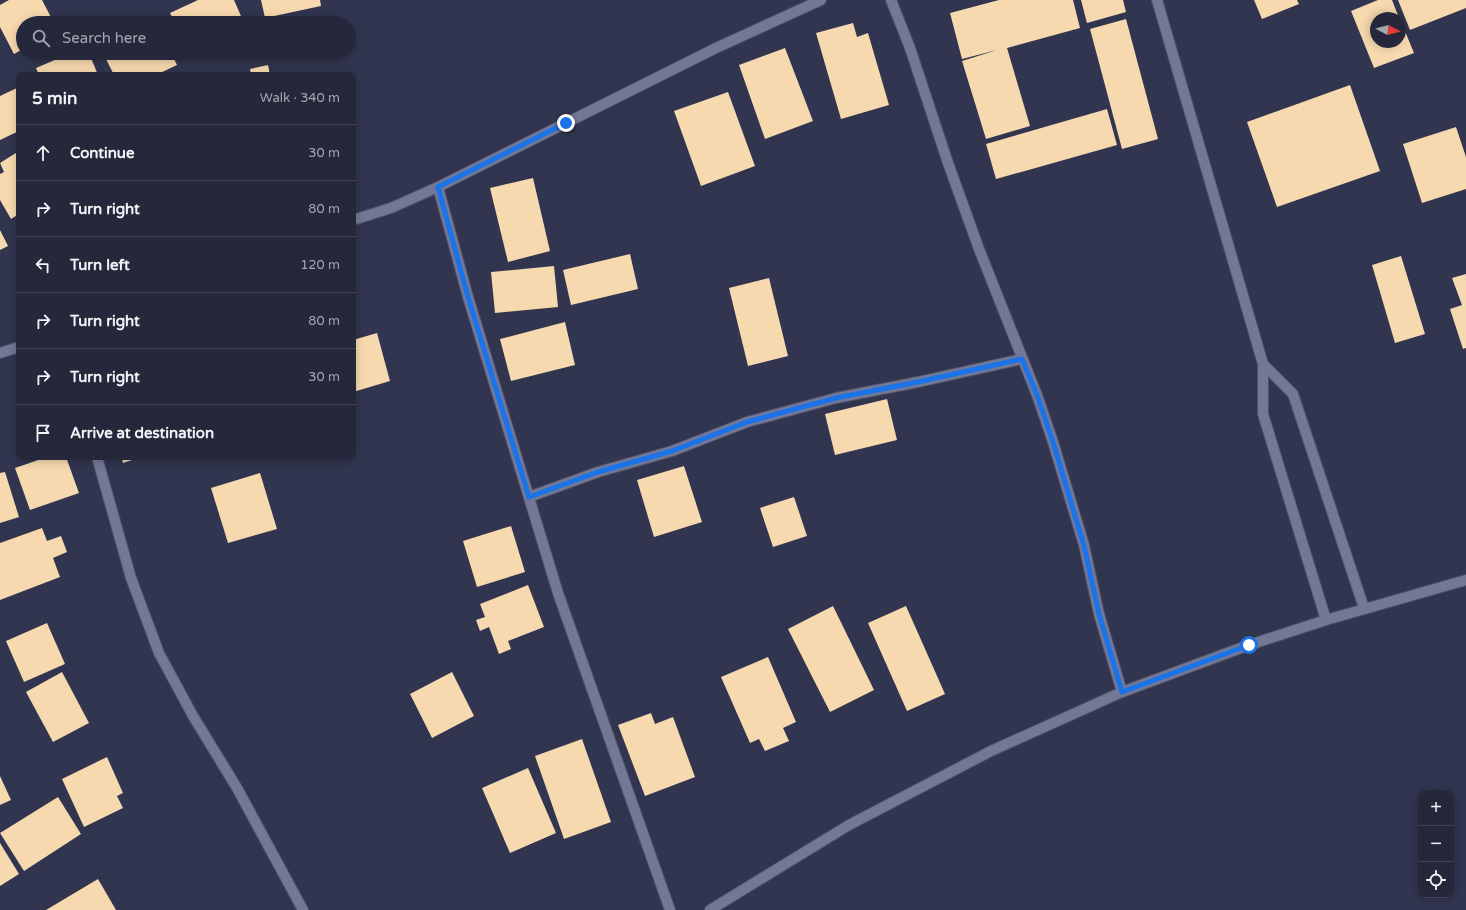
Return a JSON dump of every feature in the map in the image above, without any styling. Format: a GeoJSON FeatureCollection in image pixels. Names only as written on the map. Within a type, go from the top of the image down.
{"type":"FeatureCollection","features":[{"type":"Feature","properties":{"kind":"street"},"geometry":{"type":"LineString","coordinates":[[356,219],[391,208],[438,187],[716,48],[821,0]]}},
{"type":"Feature","properties":{"kind":"street"},"geometry":{"type":"LineString","coordinates":[[891,0],[910,48],[976,242],[1037,395],[1060,464],[1084,546],[1099,614],[1122,692]]}},
{"type":"Feature","properties":{"kind":"street"},"geometry":{"type":"LineString","coordinates":[[1157,0],[1263,364],[1263,414],[1326,620]]}},
{"type":"Feature","properties":{"kind":"street"},"geometry":{"type":"LineString","coordinates":[[438,187],[468,297],[558,593],[670,910]]}},
{"type":"Feature","properties":{"kind":"street"},"geometry":{"type":"LineString","coordinates":[[0,353],[16,348]]}},
{"type":"Feature","properties":{"kind":"street"},"geometry":{"type":"LineString","coordinates":[[529,497],[598,472],[672,451],[754,420],[836,398],[1022,359]]}},
{"type":"Feature","properties":{"kind":"street"},"geometry":{"type":"LineString","coordinates":[[1263,364],[1292,394],[1364,608]]}},
{"type":"Feature","properties":{"kind":"street"},"geometry":{"type":"LineString","coordinates":[[98,460],[131,578],[159,653],[193,716],[237,788],[303,910]]}},
{"type":"Feature","properties":{"kind":"street"},"geometry":{"type":"LineString","coordinates":[[710,910],[849,825],[991,751],[1122,692],[1249,645],[1364,608],[1466,580]]}},
{"type":"Feature","properties":{"kind":"building"},"geometry":{"type":"Polygon","coordinates":[[[9,0],[42,0],[50,16],[16,16],[16,53],[14,54],[0,27],[0,5],[9,0]]]}},
{"type":"Feature","properties":{"kind":"building"},"geometry":{"type":"Polygon","coordinates":[[[198,0],[234,0],[241,16],[172,16],[170,13],[198,0]]]}},
{"type":"Feature","properties":{"kind":"building"},"geometry":{"type":"Polygon","coordinates":[[[261,0],[320,0],[321,6],[274,16],[265,16],[261,0]]]}},
{"type":"Feature","properties":{"kind":"building"},"geometry":{"type":"Polygon","coordinates":[[[999,0],[1073,0],[1080,28],[1007,48],[1030,126],[986,139],[962,61],[997,50],[962,59],[950,13],[999,0]]]}},
{"type":"Feature","properties":{"kind":"building"},"geometry":{"type":"Polygon","coordinates":[[[1081,0],[1123,0],[1126,12],[1087,23],[1081,0]]]}},
{"type":"Feature","properties":{"kind":"building"},"geometry":{"type":"Polygon","coordinates":[[[1254,0],[1297,0],[1299,4],[1262,19],[1254,0]]]}},
{"type":"Feature","properties":{"kind":"building"},"geometry":{"type":"Polygon","coordinates":[[[1378,0],[1392,0],[1397,12],[1370,12],[1370,48],[1406,48],[1406,34],[1414,53],[1374,68],[1351,11],[1378,0]]]}},
{"type":"Feature","properties":{"kind":"building"},"geometry":{"type":"Polygon","coordinates":[[[1398,0],[1466,0],[1466,8],[1410,30],[1406,20],[1406,12],[1403,12],[1398,0]]]}},
{"type":"Feature","properties":{"kind":"building"},"geometry":{"type":"Polygon","coordinates":[[[1126,19],[1158,139],[1122,149],[1090,29],[1126,19]]]}},
{"type":"Feature","properties":{"kind":"building"},"geometry":{"type":"Polygon","coordinates":[[[853,23],[857,37],[868,33],[889,105],[841,119],[816,33],[853,23]]]}},
{"type":"Feature","properties":{"kind":"building"},"geometry":{"type":"Polygon","coordinates":[[[785,48],[813,121],[765,139],[739,65],[785,48]]]}},
{"type":"Feature","properties":{"kind":"building"},"geometry":{"type":"Polygon","coordinates":[[[55,60],[92,60],[97,72],[38,72],[36,68],[55,60]]]}},
{"type":"Feature","properties":{"kind":"building"},"geometry":{"type":"Polygon","coordinates":[[[106,60],[174,60],[177,65],[162,72],[112,72],[106,60]]]}},
{"type":"Feature","properties":{"kind":"building"},"geometry":{"type":"Polygon","coordinates":[[[268,65],[269,72],[250,72],[250,69],[268,65]]]}},
{"type":"Feature","properties":{"kind":"building"},"geometry":{"type":"Polygon","coordinates":[[[1350,85],[1380,171],[1277,207],[1247,122],[1350,85]]]}},
{"type":"Feature","properties":{"kind":"building"},"geometry":{"type":"Polygon","coordinates":[[[16,88],[16,132],[0,140],[0,96],[16,88]]]}},
{"type":"Feature","properties":{"kind":"building"},"geometry":{"type":"Polygon","coordinates":[[[728,92],[755,166],[701,186],[674,111],[728,92]]]}},
{"type":"Feature","properties":{"kind":"building"},"geometry":{"type":"Polygon","coordinates":[[[1107,109],[1117,145],[996,179],[986,144],[1107,109]]]}},
{"type":"Feature","properties":{"kind":"building"},"geometry":{"type":"Polygon","coordinates":[[[1456,127],[1466,157],[1466,189],[1422,203],[1403,144],[1456,127]]]}},
{"type":"Feature","properties":{"kind":"building"},"geometry":{"type":"Polygon","coordinates":[[[16,153],[16,216],[11,219],[0,200],[0,174],[4,172],[0,163],[16,153]]]}},
{"type":"Feature","properties":{"kind":"building"},"geometry":{"type":"Polygon","coordinates":[[[533,178],[550,251],[508,262],[490,188],[533,178]]]}},
{"type":"Feature","properties":{"kind":"building"},"geometry":{"type":"Polygon","coordinates":[[[0,230],[8,246],[0,250],[0,230]]]}},
{"type":"Feature","properties":{"kind":"building"},"geometry":{"type":"Polygon","coordinates":[[[630,254],[638,289],[571,305],[563,270],[630,254]]]}},
{"type":"Feature","properties":{"kind":"building"},"geometry":{"type":"Polygon","coordinates":[[[1401,256],[1425,334],[1395,343],[1372,265],[1401,256]]]}},
{"type":"Feature","properties":{"kind":"building"},"geometry":{"type":"Polygon","coordinates":[[[554,266],[558,307],[495,313],[491,272],[554,266]]]}},
{"type":"Feature","properties":{"kind":"building"},"geometry":{"type":"Polygon","coordinates":[[[1466,274],[1466,348],[1463,349],[1450,309],[1462,305],[1452,278],[1466,274]]]}},
{"type":"Feature","properties":{"kind":"building"},"geometry":{"type":"Polygon","coordinates":[[[769,278],[788,356],[748,366],[729,288],[769,278]]]}},
{"type":"Feature","properties":{"kind":"building"},"geometry":{"type":"Polygon","coordinates":[[[565,322],[575,365],[511,381],[500,339],[565,322]]]}},
{"type":"Feature","properties":{"kind":"building"},"geometry":{"type":"Polygon","coordinates":[[[377,333],[390,381],[356,391],[356,339],[377,333]]]}},
{"type":"Feature","properties":{"kind":"building"},"geometry":{"type":"Polygon","coordinates":[[[887,399],[897,440],[835,455],[825,414],[887,399]]]}},
{"type":"Feature","properties":{"kind":"building"},"geometry":{"type":"Polygon","coordinates":[[[38,460],[67,460],[79,493],[30,510],[15,468],[38,460]]]}},
{"type":"Feature","properties":{"kind":"building"},"geometry":{"type":"Polygon","coordinates":[[[122,460],[132,460],[123,463],[122,460]]]}},
{"type":"Feature","properties":{"kind":"building"},"geometry":{"type":"Polygon","coordinates":[[[684,466],[702,522],[654,537],[637,480],[684,466]]]}},
{"type":"Feature","properties":{"kind":"building"},"geometry":{"type":"Polygon","coordinates":[[[5,472],[19,517],[0,523],[0,473],[5,472]]]}},
{"type":"Feature","properties":{"kind":"building"},"geometry":{"type":"Polygon","coordinates":[[[260,473],[277,529],[228,543],[211,488],[260,473]]]}},
{"type":"Feature","properties":{"kind":"building"},"geometry":{"type":"Polygon","coordinates":[[[794,497],[807,536],[773,547],[760,508],[794,497]]]}},
{"type":"Feature","properties":{"kind":"building"},"geometry":{"type":"Polygon","coordinates":[[[511,526],[525,572],[477,587],[463,541],[511,526]]]}},
{"type":"Feature","properties":{"kind":"building"},"geometry":{"type":"Polygon","coordinates":[[[42,528],[47,541],[61,536],[67,552],[53,558],[60,577],[0,600],[0,543],[42,528]]]}},
{"type":"Feature","properties":{"kind":"building"},"geometry":{"type":"Polygon","coordinates":[[[528,585],[544,627],[508,641],[511,649],[499,654],[489,627],[480,631],[476,620],[485,617],[480,604],[528,585]]]}},
{"type":"Feature","properties":{"kind":"building"},"geometry":{"type":"Polygon","coordinates":[[[833,606],[874,690],[830,712],[788,629],[833,606]]]}},
{"type":"Feature","properties":{"kind":"building"},"geometry":{"type":"Polygon","coordinates":[[[906,606],[945,694],[907,711],[868,623],[906,606]]]}},
{"type":"Feature","properties":{"kind":"building"},"geometry":{"type":"Polygon","coordinates":[[[47,623],[65,664],[24,682],[6,641],[47,623]]]}},
{"type":"Feature","properties":{"kind":"building"},"geometry":{"type":"Polygon","coordinates":[[[768,657],[796,722],[783,728],[789,741],[765,751],[759,739],[750,743],[721,677],[768,657]]]}},
{"type":"Feature","properties":{"kind":"building"},"geometry":{"type":"Polygon","coordinates":[[[62,672],[89,723],[53,742],[26,692],[62,672]]]}},
{"type":"Feature","properties":{"kind":"building"},"geometry":{"type":"Polygon","coordinates":[[[452,672],[474,716],[432,738],[410,694],[452,672]]]}},
{"type":"Feature","properties":{"kind":"building"},"geometry":{"type":"Polygon","coordinates":[[[651,713],[655,724],[673,717],[695,777],[645,796],[618,725],[651,713]]]}},
{"type":"Feature","properties":{"kind":"building"},"geometry":{"type":"Polygon","coordinates":[[[582,739],[611,822],[564,839],[535,756],[582,739]]]}},
{"type":"Feature","properties":{"kind":"building"},"geometry":{"type":"Polygon","coordinates":[[[107,757],[123,793],[117,796],[123,808],[84,827],[62,779],[107,757]]]}},
{"type":"Feature","properties":{"kind":"building"},"geometry":{"type":"Polygon","coordinates":[[[528,768],[556,833],[510,853],[482,788],[528,768]]]}},
{"type":"Feature","properties":{"kind":"building"},"geometry":{"type":"Polygon","coordinates":[[[0,776],[11,800],[0,805],[0,776]]]}},
{"type":"Feature","properties":{"kind":"building"},"geometry":{"type":"Polygon","coordinates":[[[58,797],[81,834],[24,871],[0,833],[58,797]]]}},
{"type":"Feature","properties":{"kind":"building"},"geometry":{"type":"Polygon","coordinates":[[[0,843],[19,874],[0,886],[0,843]]]}},
{"type":"Feature","properties":{"kind":"building"},"geometry":{"type":"Polygon","coordinates":[[[98,879],[116,910],[46,910],[98,879]]]}},
{"type":"Feature","properties":{"kind":"route"},"geometry":{"type":"LineString","coordinates":[[566,123],[438,187],[468,297],[529,497],[598,472],[672,451],[747,422],[836,398],[1022,359],[1037,395],[1053,442],[1084,546],[1099,614],[1122,692],[1249,645]]}}]}
